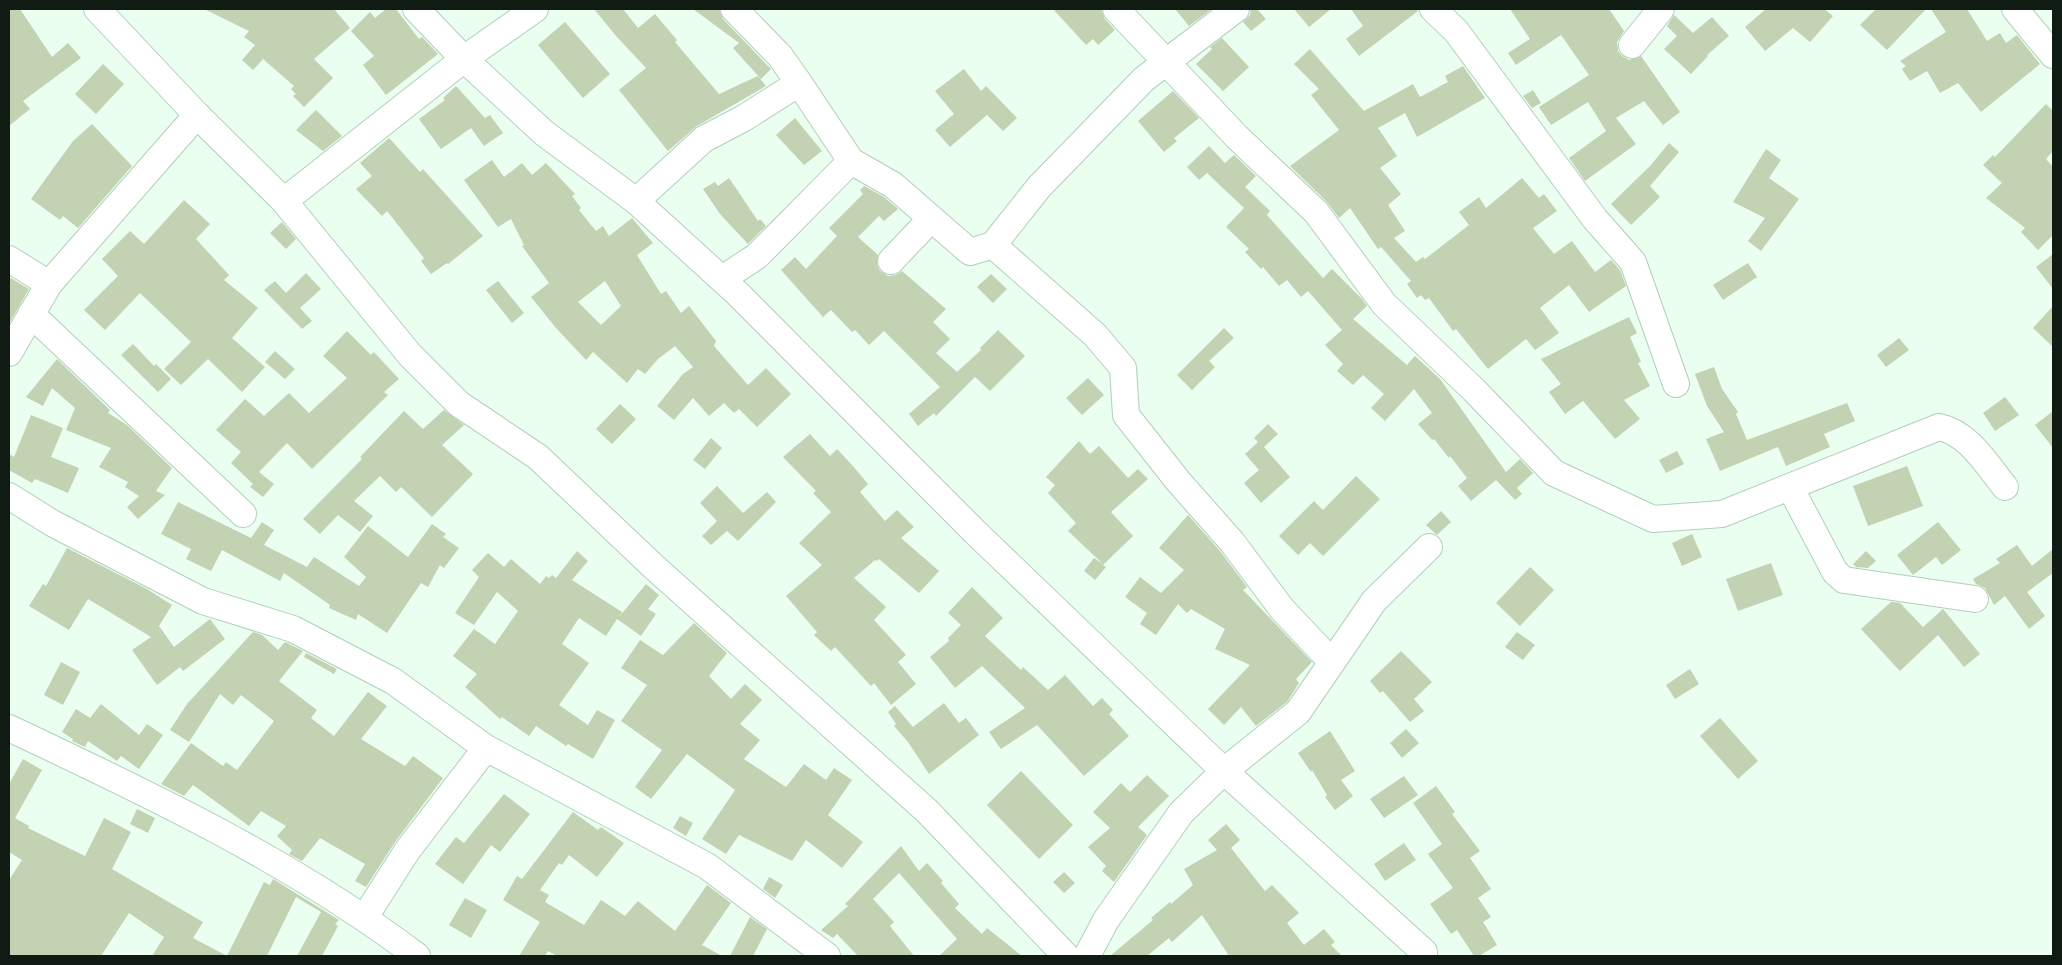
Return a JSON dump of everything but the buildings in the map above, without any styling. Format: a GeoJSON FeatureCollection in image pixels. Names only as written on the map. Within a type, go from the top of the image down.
{"type":"FeatureCollection","features":[{"type":"Feature","properties":{"kind":"street"},"geometry":{"type":"LineString","coordinates":[[97,9],[197,115],[284,201],[410,355],[459,404],[538,457],[654,567],[927,811],[1066,956]]}},
{"type":"Feature","properties":{"kind":"street"},"geometry":{"type":"LineString","coordinates":[[416,9],[464,59],[544,133],[636,201],[722,279],[975,532],[1224,771],[1424,952]]}},
{"type":"Feature","properties":{"kind":"street"},"geometry":{"type":"LineString","coordinates":[[284,201],[464,59],[534,9]]}},
{"type":"Feature","properties":{"kind":"street"},"geometry":{"type":"LineString","coordinates":[[734,9],[780,56],[851,161],[893,186],[930,220],[970,252],[993,245],[1039,187],[1144,79],[1236,9]]}},
{"type":"Feature","properties":{"kind":"street"},"geometry":{"type":"LineString","coordinates":[[1116,9],[1237,138],[1316,212],[1384,304],[1474,390],[1554,473],[1653,519],[1722,514],[1939,427],[1953,430],[1966,440],[2005,487]]}},
{"type":"Feature","properties":{"kind":"street"},"geometry":{"type":"LineString","coordinates":[[1433,9],[1456,31],[1595,219],[1633,262],[1676,384]]}},
{"type":"Feature","properties":{"kind":"street"},"geometry":{"type":"LineString","coordinates":[[1632,44],[1661,9]]}},
{"type":"Feature","properties":{"kind":"street"},"geometry":{"type":"LineString","coordinates":[[2015,9],[2053,55]]}},
{"type":"Feature","properties":{"kind":"street"},"geometry":{"type":"LineString","coordinates":[[636,201],[704,139],[744,118],[799,83]]}},
{"type":"Feature","properties":{"kind":"street"},"geometry":{"type":"LineString","coordinates":[[9,353],[49,284],[197,115]]}},
{"type":"Feature","properties":{"kind":"street"},"geometry":{"type":"LineString","coordinates":[[722,279],[757,256],[851,161]]}},
{"type":"Feature","properties":{"kind":"street"},"geometry":{"type":"LineString","coordinates":[[891,260],[930,220]]}},
{"type":"Feature","properties":{"kind":"street"},"geometry":{"type":"LineString","coordinates":[[993,245],[1096,335],[1124,368],[1126,415],[1178,481],[1232,542],[1282,610],[1332,662]]}},
{"type":"Feature","properties":{"kind":"street"},"geometry":{"type":"LineString","coordinates":[[9,259],[49,284]]}},
{"type":"Feature","properties":{"kind":"street"},"geometry":{"type":"LineString","coordinates":[[31,314],[243,514]]}},
{"type":"Feature","properties":{"kind":"street"},"geometry":{"type":"LineString","coordinates":[[1790,487],[1835,572],[1844,580],[1975,599]]}},
{"type":"Feature","properties":{"kind":"street"},"geometry":{"type":"LineString","coordinates":[[9,496],[52,523],[203,601],[293,629],[393,681],[486,748],[707,866],[828,956]]}},
{"type":"Feature","properties":{"kind":"street"},"geometry":{"type":"LineString","coordinates":[[1087,956],[1106,920],[1181,813],[1224,771],[1298,712],[1374,600],[1430,547]]}},
{"type":"Feature","properties":{"kind":"street"},"geometry":{"type":"LineString","coordinates":[[9,728],[131,785],[250,850],[366,917],[417,956]]}},
{"type":"Feature","properties":{"kind":"street"},"geometry":{"type":"LineString","coordinates":[[366,917],[407,852],[486,748]]}}]}
